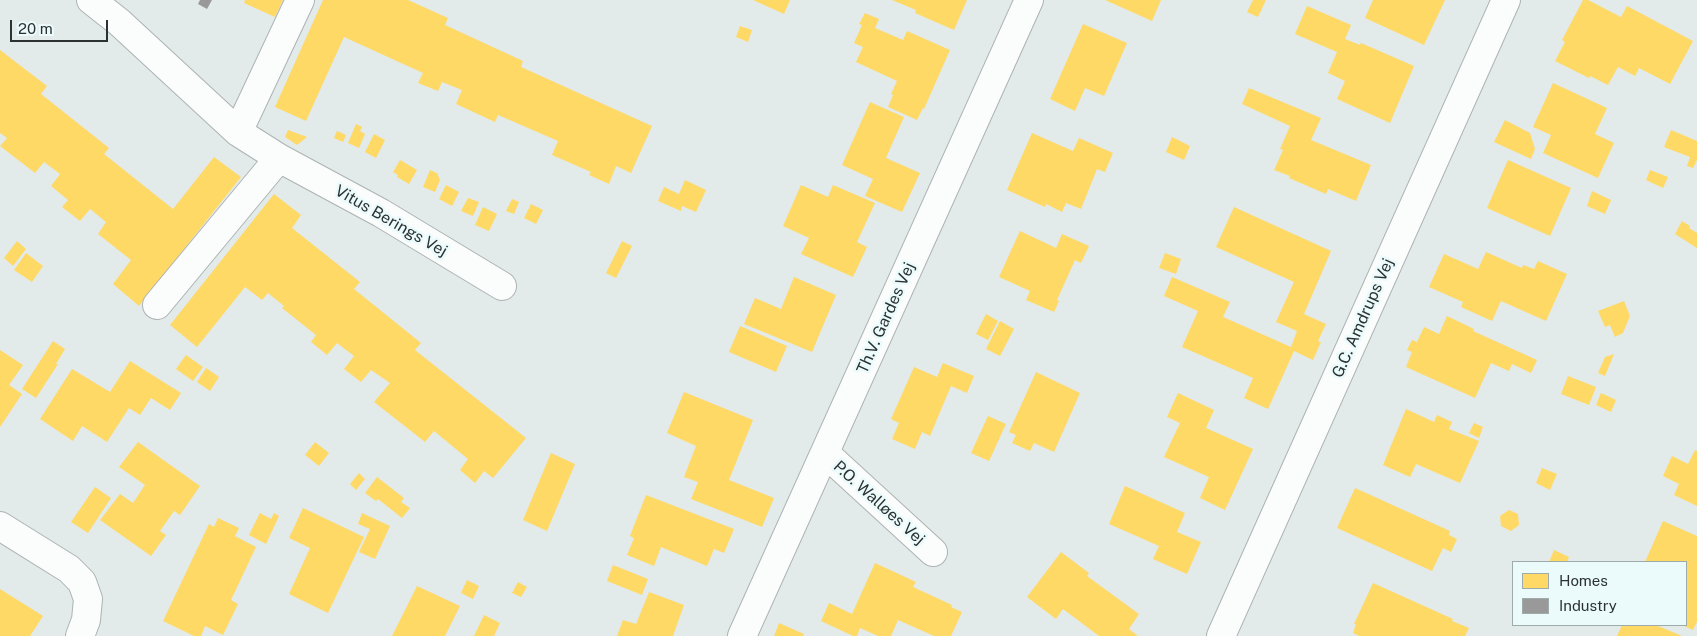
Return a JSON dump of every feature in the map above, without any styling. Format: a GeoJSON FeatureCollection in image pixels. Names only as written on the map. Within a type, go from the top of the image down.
{"type":"FeatureCollection","features":[{"type":"Feature","properties":{"kind":"street","name":"Vitus Berings Vej"},"geometry":{"type":"LineString","coordinates":[[91,0],[119,22],[238,132],[280,158],[381,213],[502,286]]}},
{"type":"Feature","properties":{"kind":"street"},"geometry":{"type":"LineString","coordinates":[[238,132],[300,0]]}},
{"type":"Feature","properties":{"kind":"street","name":"Th.V. Gardes Vej"},"geometry":{"type":"LineString","coordinates":[[742,636],[1029,0]]}},
{"type":"Feature","properties":{"kind":"street","name":"G.C. Amdrups Vej"},"geometry":{"type":"LineString","coordinates":[[1221,636],[1506,0]]}},
{"type":"Feature","properties":{"kind":"street"},"geometry":{"type":"LineString","coordinates":[[157,305],[280,158]]}},
{"type":"Feature","properties":{"kind":"street","name":"P.O. Walløes Vej"},"geometry":{"type":"LineString","coordinates":[[825,453],[934,552]]}},
{"type":"Feature","properties":{"kind":"street"},"geometry":{"type":"LineString","coordinates":[[0,526],[69,569],[82,582],[88,598],[86,620],[80,636]]}},
{"type":"Feature","properties":{"kind":"building: Homes"},"geometry":{"type":"Polygon","coordinates":[[[245,0],[283,0],[275,17],[244,3],[245,0]]]}},
{"type":"Feature","properties":{"kind":"building: Homes"},"geometry":{"type":"Polygon","coordinates":[[[323,0],[408,0],[448,18],[445,25],[523,61],[521,67],[652,126],[631,173],[616,166],[609,184],[589,175],[591,172],[552,155],[558,141],[498,115],[495,122],[456,104],[462,90],[442,82],[438,91],[418,83],[423,73],[344,37],[306,121],[275,107],[323,0]]]}},
{"type":"Feature","properties":{"kind":"building: Homes"},"geometry":{"type":"Polygon","coordinates":[[[753,0],[790,0],[784,14],[753,0]]]}},
{"type":"Feature","properties":{"kind":"building: Homes"},"geometry":{"type":"Polygon","coordinates":[[[892,0],[967,0],[954,30],[915,13],[916,10],[892,0]]]}},
{"type":"Feature","properties":{"kind":"building: Homes"},"geometry":{"type":"Polygon","coordinates":[[[1105,0],[1161,0],[1152,21],[1105,0]]]}},
{"type":"Feature","properties":{"kind":"building: Homes"},"geometry":{"type":"Polygon","coordinates":[[[1253,0],[1266,0],[1258,17],[1247,12],[1253,0]]]}},
{"type":"Feature","properties":{"kind":"building: Homes"},"geometry":{"type":"Polygon","coordinates":[[[1373,0],[1445,0],[1424,45],[1365,18],[1373,0]]]}},
{"type":"Feature","properties":{"kind":"building: Homes"},"geometry":{"type":"Polygon","coordinates":[[[1583,0],[1588,0],[1621,17],[1627,6],[1693,41],[1670,84],[1639,68],[1635,76],[1618,67],[1608,85],[1555,61],[1565,42],[1562,40],[1583,0]]]}},
{"type":"Feature","properties":{"kind":"building: Homes"},"geometry":{"type":"Polygon","coordinates":[[[1307,6],[1351,25],[1345,39],[1360,45],[1361,43],[1414,66],[1390,123],[1337,99],[1345,81],[1328,73],[1337,52],[1295,34],[1307,6]]]}},
{"type":"Feature","properties":{"kind":"building: Homes"},"geometry":{"type":"Polygon","coordinates":[[[865,13],[879,19],[875,28],[903,40],[907,31],[950,50],[924,109],[917,120],[888,107],[897,81],[856,62],[863,47],[854,43],[862,25],[859,24],[865,13]]]}},
{"type":"Feature","properties":{"kind":"building: Homes"},"geometry":{"type":"Polygon","coordinates":[[[1083,24],[1127,43],[1104,96],[1085,88],[1075,111],[1050,99],[1083,24]]]}},
{"type":"Feature","properties":{"kind":"building: Homes"},"geometry":{"type":"Polygon","coordinates":[[[740,26],[752,30],[748,42],[736,37],[740,26]]]}},
{"type":"Feature","properties":{"kind":"building: Homes"},"geometry":{"type":"Polygon","coordinates":[[[0,50],[47,86],[41,94],[109,148],[104,154],[173,209],[214,157],[241,177],[139,306],[113,284],[131,260],[98,234],[106,222],[90,209],[80,221],[62,207],[68,200],[51,186],[60,174],[44,162],[35,173],[0,146],[7,138],[0,133],[0,50]]]}},
{"type":"Feature","properties":{"kind":"building: Homes"},"geometry":{"type":"Polygon","coordinates":[[[1553,83],[1607,108],[1595,134],[1614,143],[1598,178],[1543,153],[1551,135],[1533,127],[1553,83]]]}},
{"type":"Feature","properties":{"kind":"building: Homes"},"geometry":{"type":"Polygon","coordinates":[[[1249,88],[1321,118],[1311,140],[1371,165],[1356,201],[1328,189],[1326,194],[1274,170],[1283,150],[1280,149],[1290,126],[1242,104],[1249,88]]]}},
{"type":"Feature","properties":{"kind":"building: Homes"},"geometry":{"type":"Polygon","coordinates":[[[870,102],[904,117],[886,158],[920,173],[902,212],[865,196],[873,179],[842,165],[870,102]]]}},
{"type":"Feature","properties":{"kind":"building: Homes"},"geometry":{"type":"Polygon","coordinates":[[[1505,120],[1530,133],[1535,149],[1531,159],[1494,142],[1505,120]]]}},
{"type":"Feature","properties":{"kind":"building: Homes"},"geometry":{"type":"Polygon","coordinates":[[[356,124],[362,127],[360,131],[365,134],[359,148],[348,143],[356,124]]]}},
{"type":"Feature","properties":{"kind":"building: Homes"},"geometry":{"type":"Polygon","coordinates":[[[288,130],[307,137],[297,145],[285,137],[288,130]]]}},
{"type":"Feature","properties":{"kind":"building: Homes"},"geometry":{"type":"Polygon","coordinates":[[[1671,130],[1697,141],[1697,160],[1693,168],[1687,166],[1690,157],[1664,147],[1671,130]]]}},
{"type":"Feature","properties":{"kind":"building: Homes"},"geometry":{"type":"Polygon","coordinates":[[[337,131],[346,135],[343,142],[334,138],[337,131]]]}},
{"type":"Feature","properties":{"kind":"building: Homes"},"geometry":{"type":"Polygon","coordinates":[[[1032,133],[1073,151],[1079,138],[1113,153],[1105,172],[1097,169],[1081,209],[1066,203],[1062,212],[1046,204],[1045,207],[1007,190],[1032,133]]]}},
{"type":"Feature","properties":{"kind":"building: Homes"},"geometry":{"type":"Polygon","coordinates":[[[374,134],[385,140],[376,158],[365,152],[374,134]]]}},
{"type":"Feature","properties":{"kind":"building: Homes"},"geometry":{"type":"Polygon","coordinates":[[[1172,137],[1190,146],[1184,160],[1166,152],[1172,137]]]}},
{"type":"Feature","properties":{"kind":"building: Homes"},"geometry":{"type":"Polygon","coordinates":[[[400,160],[417,170],[409,184],[397,177],[398,175],[393,172],[400,160]]]}},
{"type":"Feature","properties":{"kind":"building: Homes"},"geometry":{"type":"Polygon","coordinates":[[[1508,160],[1571,188],[1550,236],[1487,208],[1508,160]]]}},
{"type":"Feature","properties":{"kind":"building: Homes"},"geometry":{"type":"Polygon","coordinates":[[[430,170],[437,173],[440,180],[435,192],[423,187],[430,170]]]}},
{"type":"Feature","properties":{"kind":"building: Homes"},"geometry":{"type":"Polygon","coordinates":[[[1650,170],[1668,177],[1663,188],[1646,180],[1650,170]]]}},
{"type":"Feature","properties":{"kind":"building: Homes"},"geometry":{"type":"Polygon","coordinates":[[[685,180],[706,190],[696,212],[682,206],[681,211],[658,201],[664,187],[679,194],[685,180]]]}},
{"type":"Feature","properties":{"kind":"building: Homes"},"geometry":{"type":"Polygon","coordinates":[[[446,185],[459,192],[452,206],[439,199],[446,185]]]}},
{"type":"Feature","properties":{"kind":"building: Homes"},"geometry":{"type":"Polygon","coordinates":[[[801,185],[828,197],[833,185],[875,203],[857,242],[867,247],[853,277],[801,254],[809,238],[783,226],[801,185]]]}},
{"type":"Feature","properties":{"kind":"building: Homes"},"geometry":{"type":"Polygon","coordinates":[[[1592,191],[1611,200],[1605,214],[1587,206],[1592,191]]]}},
{"type":"Feature","properties":{"kind":"building: Homes"},"geometry":{"type":"Polygon","coordinates":[[[274,194],[301,215],[292,228],[360,282],[354,289],[421,343],[415,350],[526,438],[493,478],[484,471],[475,483],[460,470],[468,459],[434,431],[425,442],[374,402],[390,383],[371,370],[361,382],[344,369],[354,356],[337,343],[327,355],[311,342],[316,335],[282,308],[284,306],[268,293],[262,300],[245,287],[197,347],[170,325],[274,194]]]}},
{"type":"Feature","properties":{"kind":"building: Homes"},"geometry":{"type":"Polygon","coordinates":[[[468,198],[479,202],[473,216],[461,211],[468,198]]]}},
{"type":"Feature","properties":{"kind":"building: Homes"},"geometry":{"type":"Polygon","coordinates":[[[512,199],[519,202],[514,214],[506,211],[512,199]]]}},
{"type":"Feature","properties":{"kind":"building: Homes"},"geometry":{"type":"Polygon","coordinates":[[[531,204],[543,210],[536,224],[524,218],[531,204]]]}},
{"type":"Feature","properties":{"kind":"building: Homes"},"geometry":{"type":"Polygon","coordinates":[[[483,207],[497,214],[489,231],[475,225],[483,207]]]}},
{"type":"Feature","properties":{"kind":"building: Homes"},"geometry":{"type":"Polygon","coordinates":[[[1234,207],[1331,251],[1304,314],[1326,324],[1318,341],[1321,342],[1313,360],[1294,351],[1268,409],[1244,398],[1253,378],[1182,347],[1198,311],[1164,296],[1172,277],[1230,302],[1223,317],[1291,347],[1297,331],[1276,322],[1294,282],[1216,247],[1234,207]]]}},
{"type":"Feature","properties":{"kind":"building: Homes"},"geometry":{"type":"Polygon","coordinates":[[[1682,221],[1697,233],[1697,248],[1675,234],[1682,221]]]}},
{"type":"Feature","properties":{"kind":"building: Homes"},"geometry":{"type":"Polygon","coordinates":[[[1020,231],[1056,248],[1062,234],[1089,246],[1081,263],[1075,260],[1057,300],[1059,301],[1054,312],[1026,300],[1030,291],[999,277],[1020,231]]]}},
{"type":"Feature","properties":{"kind":"building: Homes"},"geometry":{"type":"Polygon","coordinates":[[[17,241],[26,249],[13,266],[4,258],[17,241]]]}},
{"type":"Feature","properties":{"kind":"building: Homes"},"geometry":{"type":"Polygon","coordinates":[[[622,241],[632,246],[616,278],[606,273],[622,241]]]}},
{"type":"Feature","properties":{"kind":"building: Homes"},"geometry":{"type":"Polygon","coordinates":[[[1486,252],[1522,268],[1523,265],[1534,269],[1538,261],[1567,274],[1546,321],[1501,301],[1492,321],[1461,307],[1463,302],[1429,287],[1444,254],[1478,269],[1486,252]]]}},
{"type":"Feature","properties":{"kind":"building: Homes"},"geometry":{"type":"Polygon","coordinates":[[[26,253],[43,266],[32,282],[14,270],[26,253]]]}},
{"type":"Feature","properties":{"kind":"building: Homes"},"geometry":{"type":"Polygon","coordinates":[[[1165,253],[1181,259],[1176,274],[1159,268],[1165,253]]]}},
{"type":"Feature","properties":{"kind":"building: Homes"},"geometry":{"type":"Polygon","coordinates":[[[794,277],[836,295],[812,352],[744,324],[755,298],[781,309],[794,277]]]}},
{"type":"Feature","properties":{"kind":"building: Homes"},"geometry":{"type":"Polygon","coordinates":[[[1624,301],[1630,316],[1623,333],[1615,337],[1610,325],[1605,327],[1598,311],[1624,301]]]}},
{"type":"Feature","properties":{"kind":"building: Homes"},"geometry":{"type":"Polygon","coordinates":[[[986,314],[998,321],[988,340],[976,334],[986,314]]]}},
{"type":"Feature","properties":{"kind":"building: Homes"},"geometry":{"type":"Polygon","coordinates":[[[1447,316],[1474,329],[1473,331],[1537,360],[1531,373],[1512,364],[1509,371],[1491,363],[1475,398],[1406,367],[1412,352],[1407,350],[1412,340],[1417,342],[1424,327],[1439,334],[1447,316]]]}},
{"type":"Feature","properties":{"kind":"building: Homes"},"geometry":{"type":"Polygon","coordinates":[[[1000,321],[1014,329],[1000,356],[986,349],[1000,321]]]}},
{"type":"Feature","properties":{"kind":"building: Homes"},"geometry":{"type":"Polygon","coordinates":[[[740,326],[787,346],[776,372],[729,352],[740,326]]]}},
{"type":"Feature","properties":{"kind":"building: Homes"},"geometry":{"type":"Polygon","coordinates":[[[53,341],[65,349],[56,364],[58,364],[36,398],[22,389],[53,341]]]}},
{"type":"Feature","properties":{"kind":"building: Homes"},"geometry":{"type":"Polygon","coordinates":[[[0,350],[23,365],[9,385],[22,394],[0,427],[0,350]]]}},
{"type":"Feature","properties":{"kind":"building: Homes"},"geometry":{"type":"Polygon","coordinates":[[[1614,354],[1605,376],[1598,373],[1605,357],[1614,354]]]}},
{"type":"Feature","properties":{"kind":"building: Homes"},"geometry":{"type":"Polygon","coordinates":[[[186,355],[203,367],[193,381],[176,369],[186,355]]]}},
{"type":"Feature","properties":{"kind":"building: Homes"},"geometry":{"type":"Polygon","coordinates":[[[130,361],[181,393],[170,410],[151,398],[140,415],[129,408],[107,442],[82,426],[73,441],[40,419],[72,369],[110,392],[130,361]]]}},
{"type":"Feature","properties":{"kind":"building: Homes"},"geometry":{"type":"Polygon","coordinates":[[[943,363],[974,376],[967,393],[951,386],[930,436],[922,432],[915,449],[892,439],[899,423],[891,419],[914,367],[937,377],[943,363]]]}},
{"type":"Feature","properties":{"kind":"building: Homes"},"geometry":{"type":"Polygon","coordinates":[[[206,368],[219,377],[210,391],[197,382],[206,368]]]}},
{"type":"Feature","properties":{"kind":"building: Homes"},"geometry":{"type":"Polygon","coordinates":[[[1036,372],[1080,393],[1054,452],[1034,443],[1030,451],[1012,443],[1016,435],[1009,432],[1036,372]]]}},
{"type":"Feature","properties":{"kind":"building: Homes"},"geometry":{"type":"Polygon","coordinates":[[[1568,376],[1596,387],[1589,405],[1561,394],[1568,376]]]}},
{"type":"Feature","properties":{"kind":"building: Homes"},"geometry":{"type":"Polygon","coordinates":[[[684,392],[753,420],[729,480],[774,498],[762,527],[691,499],[698,482],[684,477],[696,446],[667,433],[684,392]]]}},
{"type":"Feature","properties":{"kind":"building: Homes"},"geometry":{"type":"Polygon","coordinates":[[[1178,393],[1214,410],[1206,428],[1253,449],[1225,510],[1200,498],[1209,477],[1164,457],[1180,423],[1167,417],[1178,393]]]}},
{"type":"Feature","properties":{"kind":"building: Homes"},"geometry":{"type":"Polygon","coordinates":[[[1601,393],[1616,400],[1611,412],[1596,405],[1601,393]]]}},
{"type":"Feature","properties":{"kind":"building: Homes"},"geometry":{"type":"Polygon","coordinates":[[[1406,409],[1434,422],[1437,415],[1452,422],[1449,429],[1479,441],[1460,483],[1416,464],[1410,477],[1383,465],[1406,409]]]}},
{"type":"Feature","properties":{"kind":"building: Homes"},"geometry":{"type":"Polygon","coordinates":[[[988,416],[1006,424],[989,461],[971,453],[988,416]]]}},
{"type":"Feature","properties":{"kind":"building: Homes"},"geometry":{"type":"Polygon","coordinates":[[[1474,423],[1483,427],[1479,438],[1469,433],[1474,423]]]}},
{"type":"Feature","properties":{"kind":"building: Homes"},"geometry":{"type":"Polygon","coordinates":[[[138,442],[200,486],[180,515],[174,511],[160,531],[166,535],[151,556],[100,520],[120,494],[133,503],[145,485],[119,467],[138,442]]]}},
{"type":"Feature","properties":{"kind":"building: Homes"},"geometry":{"type":"Polygon","coordinates":[[[315,442],[329,453],[319,466],[305,455],[315,442]]]}},
{"type":"Feature","properties":{"kind":"building: Homes"},"geometry":{"type":"Polygon","coordinates":[[[1695,450],[1697,451],[1697,506],[1674,495],[1679,484],[1663,476],[1672,456],[1688,464],[1695,450]]]}},
{"type":"Feature","properties":{"kind":"building: Homes"},"geometry":{"type":"Polygon","coordinates":[[[551,453],[575,464],[547,531],[523,520],[551,453]]]}},
{"type":"Feature","properties":{"kind":"building: Homes"},"geometry":{"type":"Polygon","coordinates":[[[1542,468],[1557,474],[1550,490],[1536,483],[1542,468]]]}},
{"type":"Feature","properties":{"kind":"building: Homes"},"geometry":{"type":"Polygon","coordinates":[[[359,473],[365,479],[356,490],[350,484],[359,473]]]}},
{"type":"Feature","properties":{"kind":"building: Homes"},"geometry":{"type":"Polygon","coordinates":[[[377,477],[404,498],[401,502],[410,508],[402,518],[378,499],[376,501],[365,493],[377,477]]]}},
{"type":"Feature","properties":{"kind":"building: Homes"},"geometry":{"type":"Polygon","coordinates":[[[1125,486],[1185,513],[1177,532],[1201,542],[1187,574],[1153,559],[1159,546],[1109,524],[1125,486]]]}},
{"type":"Feature","properties":{"kind":"building: Homes"},"geometry":{"type":"Polygon","coordinates":[[[95,487],[111,498],[88,533],[71,522],[95,487]]]}},
{"type":"Feature","properties":{"kind":"building: Homes"},"geometry":{"type":"Polygon","coordinates":[[[1355,488],[1450,531],[1449,535],[1457,539],[1451,552],[1443,548],[1432,571],[1337,528],[1355,488]]]}},
{"type":"Feature","properties":{"kind":"building: Homes"},"geometry":{"type":"Polygon","coordinates":[[[646,495],[734,529],[724,553],[714,549],[707,566],[661,547],[654,566],[627,555],[634,538],[630,536],[646,495]]]}},
{"type":"Feature","properties":{"kind":"building: Homes"},"geometry":{"type":"Polygon","coordinates":[[[303,508],[364,537],[328,613],[289,594],[310,548],[289,538],[303,508]]]}},
{"type":"Feature","properties":{"kind":"building: Homes"},"geometry":{"type":"Polygon","coordinates":[[[1509,510],[1518,514],[1519,525],[1511,531],[1501,526],[1500,516],[1509,510]]]}},
{"type":"Feature","properties":{"kind":"building: Homes"},"geometry":{"type":"Polygon","coordinates":[[[260,513],[271,519],[274,513],[279,516],[266,544],[249,535],[260,513]]]}},
{"type":"Feature","properties":{"kind":"building: Homes"},"geometry":{"type":"Polygon","coordinates":[[[362,513],[390,526],[375,559],[359,552],[370,529],[358,524],[362,513]]]}},
{"type":"Feature","properties":{"kind":"building: Homes"},"geometry":{"type":"Polygon","coordinates":[[[218,518],[239,528],[235,536],[256,547],[231,600],[238,604],[223,635],[205,626],[201,636],[194,636],[163,621],[209,524],[214,527],[218,518]]]}},
{"type":"Feature","properties":{"kind":"building: Homes"},"geometry":{"type":"Polygon","coordinates":[[[1663,521],[1697,536],[1697,622],[1693,630],[1684,626],[1687,626],[1687,561],[1645,561],[1663,521]]]}},
{"type":"Feature","properties":{"kind":"building: Homes"},"geometry":{"type":"Polygon","coordinates":[[[1554,550],[1569,557],[1567,561],[1549,561],[1554,550]]]}},
{"type":"Feature","properties":{"kind":"building: Homes"},"geometry":{"type":"Polygon","coordinates":[[[1061,552],[1089,573],[1087,576],[1139,614],[1129,629],[1138,636],[1099,636],[1063,609],[1056,619],[1027,597],[1061,552]]]}},
{"type":"Feature","properties":{"kind":"building: Homes"},"geometry":{"type":"Polygon","coordinates":[[[875,563],[916,582],[913,587],[952,605],[951,607],[962,612],[951,636],[934,636],[898,620],[891,636],[878,636],[860,628],[857,636],[853,636],[821,621],[829,603],[852,614],[875,563]]]}},
{"type":"Feature","properties":{"kind":"building: Homes"},"geometry":{"type":"Polygon","coordinates":[[[613,565],[648,579],[642,595],[607,581],[613,565]]]}},
{"type":"Feature","properties":{"kind":"building: Homes"},"geometry":{"type":"Polygon","coordinates":[[[467,580],[479,586],[473,599],[461,593],[467,580]]]}},
{"type":"Feature","properties":{"kind":"building: Homes"},"geometry":{"type":"Polygon","coordinates":[[[518,582],[527,587],[521,597],[512,593],[518,582]]]}},
{"type":"Feature","properties":{"kind":"building: Homes"},"geometry":{"type":"Polygon","coordinates":[[[1373,583],[1469,628],[1465,636],[1359,636],[1353,633],[1356,624],[1354,624],[1373,583]]]}},
{"type":"Feature","properties":{"kind":"building: Homes"},"geometry":{"type":"Polygon","coordinates":[[[417,586],[460,606],[445,636],[392,636],[417,586]]]}},
{"type":"Feature","properties":{"kind":"building: Homes"},"geometry":{"type":"Polygon","coordinates":[[[0,589],[43,616],[30,636],[0,636],[0,589]]]}},
{"type":"Feature","properties":{"kind":"building: Homes"},"geometry":{"type":"Polygon","coordinates":[[[649,592],[684,605],[673,636],[617,636],[623,620],[636,624],[649,592]]]}},
{"type":"Feature","properties":{"kind":"building: Homes"},"geometry":{"type":"Polygon","coordinates":[[[484,615],[500,623],[494,636],[474,636],[484,615]]]}},
{"type":"Feature","properties":{"kind":"building: Homes"},"geometry":{"type":"Polygon","coordinates":[[[779,623],[804,634],[803,636],[774,636],[779,623]]]}},
{"type":"Feature","properties":{"kind":"building: Homes"},"geometry":{"type":"Polygon","coordinates":[[[1622,626],[1658,626],[1682,636],[1617,636],[1622,626]]]}},
{"type":"Feature","properties":{"kind":"building: Industry"},"geometry":{"type":"Polygon","coordinates":[[[200,0],[212,0],[207,9],[198,4],[200,0]]]}}]}
